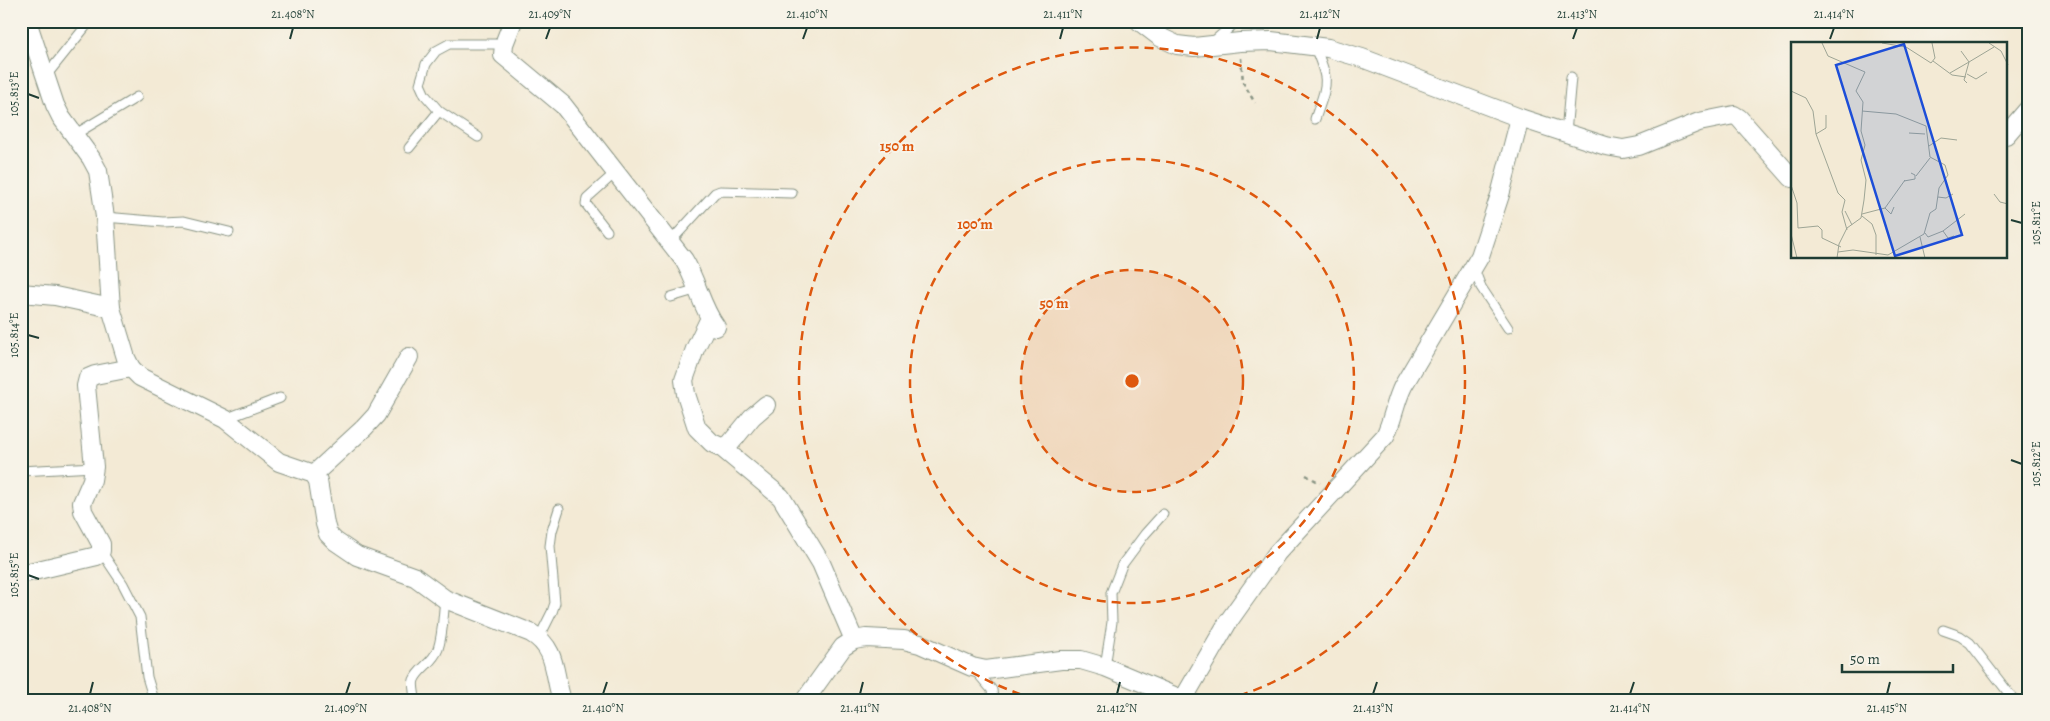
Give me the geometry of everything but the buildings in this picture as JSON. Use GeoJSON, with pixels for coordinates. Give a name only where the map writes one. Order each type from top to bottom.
{"type":"FeatureCollection","features":[{"type":"Feature","properties":{"kind":"street"},"geometry":{"type":"LineString","coordinates":[[26,21],[44,77],[60,117],[91,158],[98,171],[102,187],[105,217],[111,308],[131,368],[140,376],[225,419],[279,462],[314,474],[318,481],[328,534],[335,542],[357,556],[415,577],[445,599],[531,633],[539,638],[552,654],[562,700]]}},
{"type":"Feature","properties":{"kind":"street"},"geometry":{"type":"LineString","coordinates":[[512,21],[504,44],[503,55],[563,105],[688,266],[713,322],[695,349],[684,380],[686,394],[698,428],[712,443],[721,447],[781,497],[820,562],[854,640]]}},
{"type":"Feature","properties":{"kind":"street"},"geometry":{"type":"LineString","coordinates":[[1139,21],[1160,37],[1177,45],[1194,47],[1271,41],[1314,45],[1362,58],[1520,118],[1606,146],[1623,149],[1640,146],[1699,122],[1734,115],[1739,118],[1791,177]]}},
{"type":"Feature","properties":{"kind":"street"},"geometry":{"type":"LineString","coordinates":[[2009,132],[2029,108]]}},
{"type":"Feature","properties":{"kind":"street"},"geometry":{"type":"LineString","coordinates":[[805,700],[843,647],[854,640],[866,638],[904,640],[920,644],[972,667],[986,670],[1061,660],[1082,660],[1105,667],[1179,698],[1184,696],[1228,622],[1277,553],[1385,436],[1391,423],[1398,394],[1474,268],[1490,227],[1520,118]]}},
{"type":"Feature","properties":{"kind":"street"},"geometry":{"type":"LineString","coordinates":[[21,293],[55,296],[111,308]]}},
{"type":"Feature","properties":{"kind":"street"},"geometry":{"type":"LineString","coordinates":[[314,474],[376,415],[388,397],[409,357]]}},
{"type":"Feature","properties":{"kind":"street"},"geometry":{"type":"LineString","coordinates":[[21,574],[97,556],[101,551],[101,544],[83,512],[82,503],[92,480],[94,466],[86,386],[88,378],[95,374],[131,368]]}},
{"type":"Feature","properties":{"kind":"street"},"geometry":{"type":"LineString","coordinates":[[721,447],[728,445],[752,417],[766,405]]}},
{"type":"Feature","properties":{"kind":"lane"},"geometry":{"type":"LineString","coordinates":[[44,77],[90,21]]}},
{"type":"Feature","properties":{"kind":"lane"},"geometry":{"type":"LineString","coordinates":[[1210,45],[1237,21]]}},
{"type":"Feature","properties":{"kind":"lane"},"geometry":{"type":"LineString","coordinates":[[478,137],[439,111],[425,95],[420,84],[426,64],[436,51],[449,44],[504,44]]}},
{"type":"Feature","properties":{"kind":"lane"},"geometry":{"type":"LineString","coordinates":[[1314,45],[1326,73],[1327,85],[1315,119]]}},
{"type":"Feature","properties":{"kind":"lane"},"geometry":{"type":"LineString","coordinates":[[1566,133],[1571,78]]}},
{"type":"Feature","properties":{"kind":"lane"},"geometry":{"type":"LineString","coordinates":[[74,135],[137,97]]}},
{"type":"Feature","properties":{"kind":"lane"},"geometry":{"type":"LineString","coordinates":[[409,148],[439,111]]}},
{"type":"Feature","properties":{"kind":"lane"},"geometry":{"type":"LineString","coordinates":[[607,231],[586,204],[587,198],[615,173]]}},
{"type":"Feature","properties":{"kind":"lane"},"geometry":{"type":"LineString","coordinates":[[670,242],[715,193],[720,191],[792,193]]}},
{"type":"Feature","properties":{"kind":"lane"},"geometry":{"type":"LineString","coordinates":[[105,217],[163,222],[184,221],[229,232]]}},
{"type":"Feature","properties":{"kind":"lane"},"geometry":{"type":"LineString","coordinates":[[1474,268],[1481,287],[1508,328]]}},
{"type":"Feature","properties":{"kind":"lane"},"geometry":{"type":"LineString","coordinates":[[671,297],[698,290]]}},
{"type":"Feature","properties":{"kind":"lane"},"geometry":{"type":"LineString","coordinates":[[225,419],[280,398]]}},
{"type":"Feature","properties":{"kind":"lane"},"geometry":{"type":"LineString","coordinates":[[21,471],[94,466]]}},
{"type":"Feature","properties":{"kind":"lane"},"geometry":{"type":"LineString","coordinates":[[539,638],[552,612],[554,603],[550,546],[552,531],[559,509]]}},
{"type":"Feature","properties":{"kind":"lane"},"geometry":{"type":"LineString","coordinates":[[1105,667],[1112,622],[1110,608],[1111,593],[1122,565],[1163,514]]}},
{"type":"Feature","properties":{"kind":"lane"},"geometry":{"type":"LineString","coordinates":[[101,551],[123,584],[140,617],[147,677],[154,700]]}},
{"type":"Feature","properties":{"kind":"lane"},"geometry":{"type":"LineString","coordinates":[[415,700],[414,681],[429,664],[437,650],[442,631],[445,599]]}},
{"type":"Feature","properties":{"kind":"lane"},"geometry":{"type":"LineString","coordinates":[[1942,630],[1960,636],[1970,643],[2014,700]]}},
{"type":"Feature","properties":{"kind":"lane"},"geometry":{"type":"LineString","coordinates":[[972,667],[992,690],[994,700]]}},
{"type":"Feature","properties":{"kind":"path"},"geometry":{"type":"LineString","coordinates":[[1240,42],[1243,82],[1255,103]]}}]}
